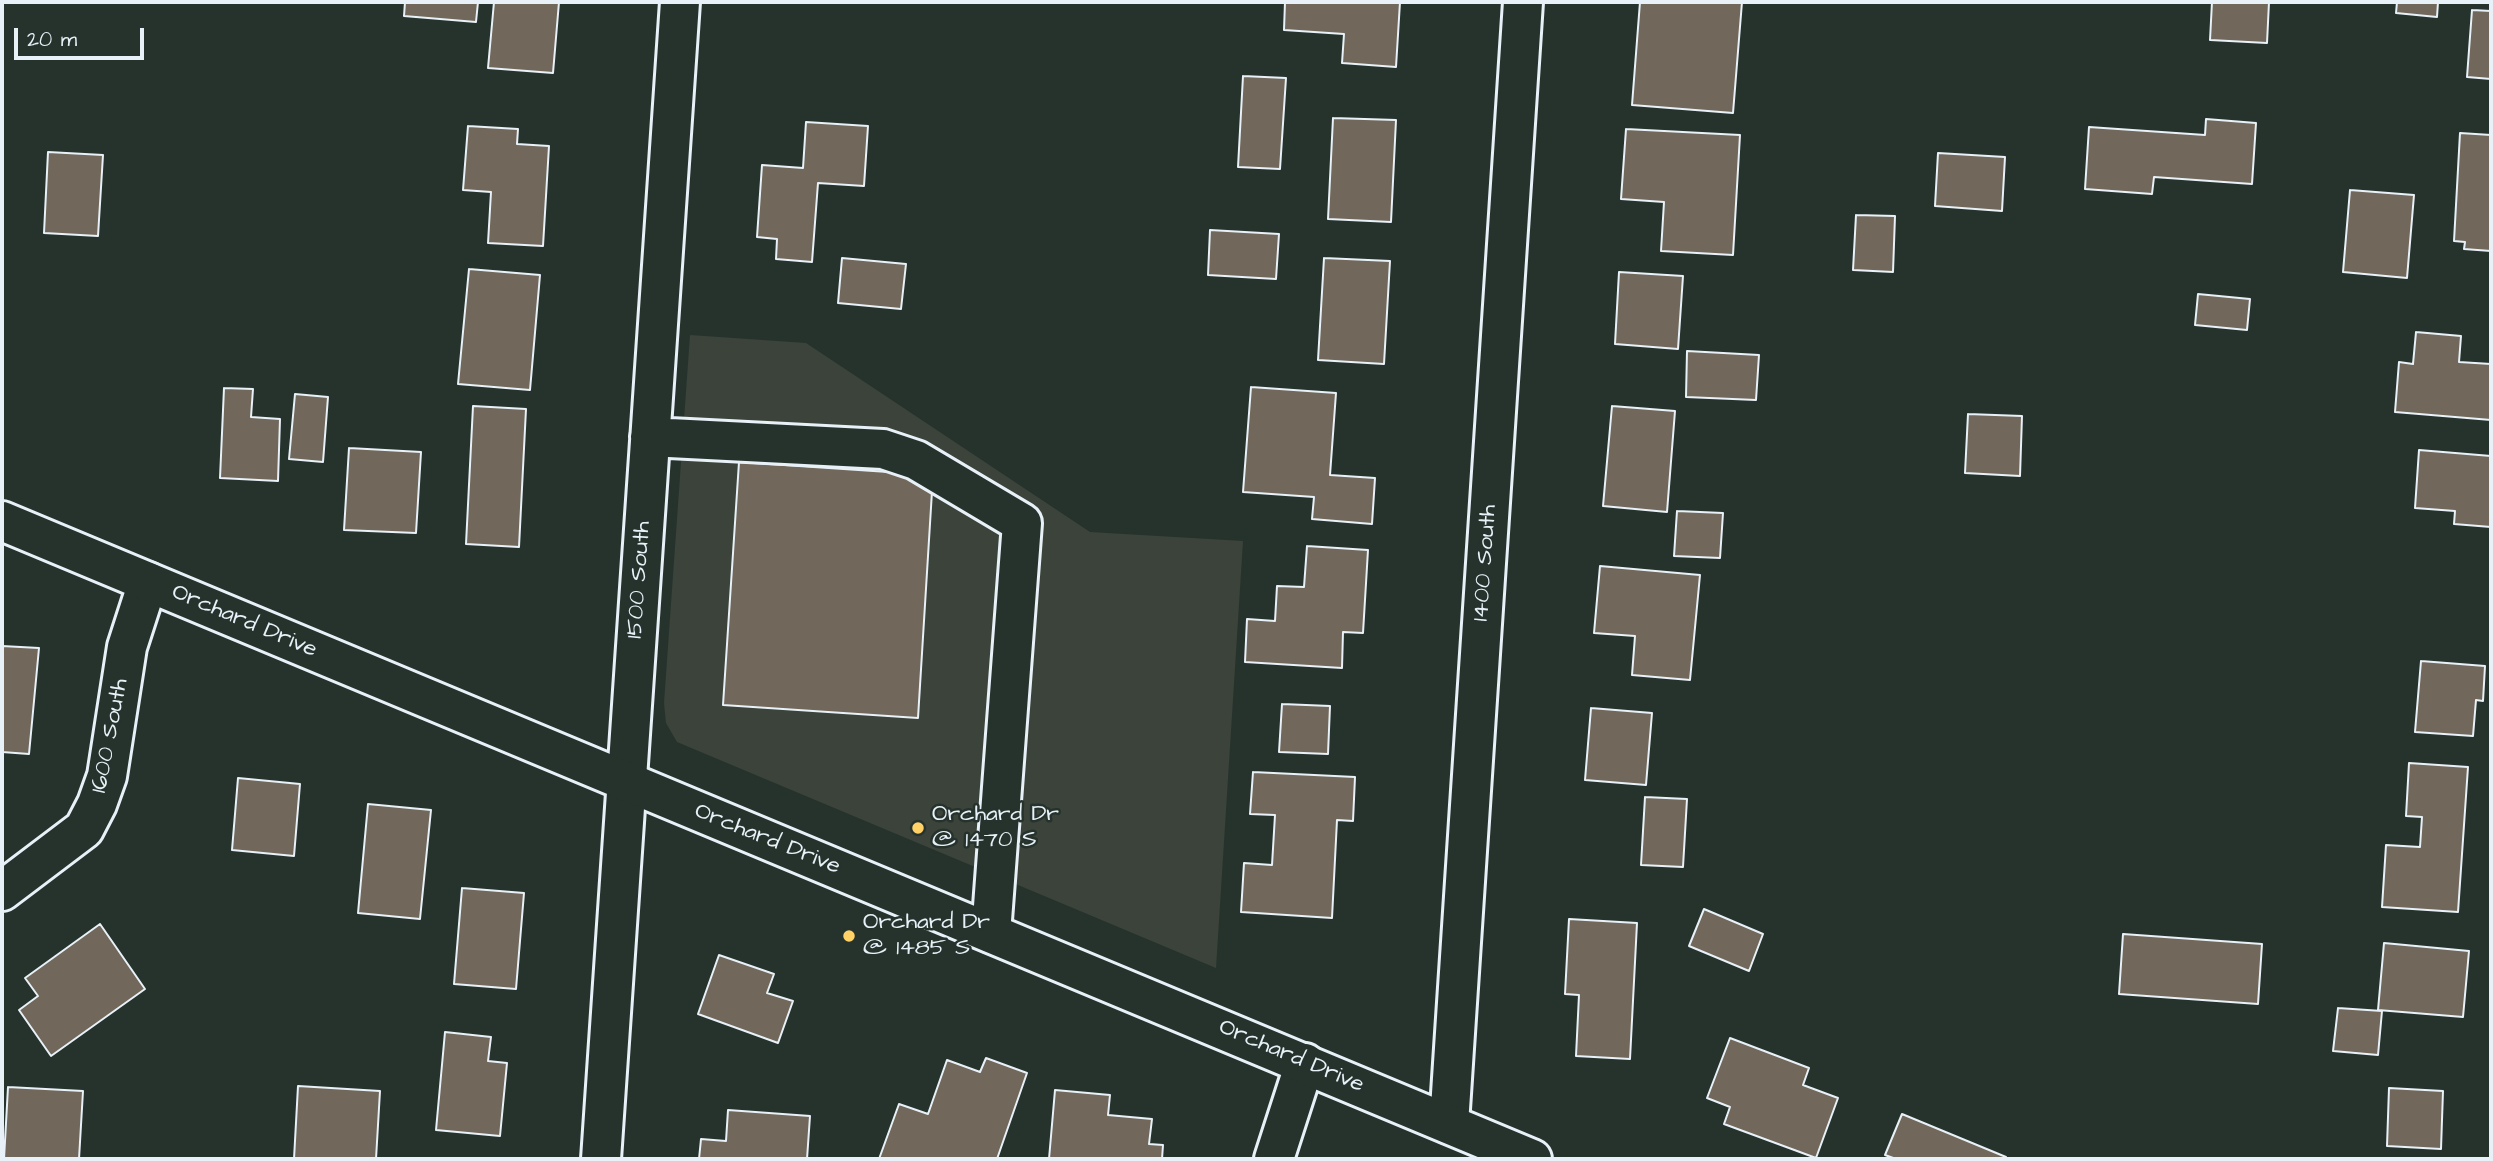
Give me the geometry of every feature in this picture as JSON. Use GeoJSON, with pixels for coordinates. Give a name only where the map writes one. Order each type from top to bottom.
{"type":"FeatureCollection","features":[{"type":"Feature","properties":{"kind":"street","name":"1500 South"},"geometry":{"type":"LineString","coordinates":[[601,1159],[680,2]]}},
{"type":"Feature","properties":{"kind":"street","name":"1400 South"},"geometry":{"type":"LineString","coordinates":[[1449,1124],[1523,2]]}},
{"type":"Feature","properties":{"kind":"street"},"geometry":{"type":"LineString","coordinates":[[650,437],[883,449],[923,464],[1022,523],[991,933]]}},
{"type":"Feature","properties":{"kind":"street","name":"Orchard Drive"},"geometry":{"type":"LineString","coordinates":[[2,521],[1532,1159]]}},
{"type":"Feature","properties":{"kind":"street","name":"1600 South"},"geometry":{"type":"LineString","coordinates":[[2,891],[83,829],[97,804],[107,776],[127,647],[148,582]]}},
{"type":"Feature","properties":{"kind":"street"},"geometry":{"type":"LineString","coordinates":[[1274,1159],[1305,1063]]}},
{"type":"Feature","properties":{"kind":"shaded area"},"geometry":{"type":"Polygon","coordinates":[[[690,335],[806,343],[1090,532],[1243,541],[1216,968],[677,742],[666,723],[664,703],[690,335]]]}},
{"type":"Feature","properties":{"kind":"building"},"geometry":{"type":"Polygon","coordinates":[[[405,2],[478,2],[476,22],[404,16],[405,2]]]}},
{"type":"Feature","properties":{"kind":"building"},"geometry":{"type":"Polygon","coordinates":[[[494,2],[559,2],[553,73],[488,68],[494,2]]]}},
{"type":"Feature","properties":{"kind":"building"},"geometry":{"type":"Polygon","coordinates":[[[1285,2],[1400,2],[1396,67],[1342,63],[1344,34],[1284,30],[1285,2]]]}},
{"type":"Feature","properties":{"kind":"building"},"geometry":{"type":"Polygon","coordinates":[[[1640,2],[1742,2],[1733,113],[1632,105],[1640,2]]]}},
{"type":"Feature","properties":{"kind":"building"},"geometry":{"type":"Polygon","coordinates":[[[2212,2],[2269,2],[2267,43],[2210,40],[2212,2]]]}},
{"type":"Feature","properties":{"kind":"building"},"geometry":{"type":"Polygon","coordinates":[[[2397,2],[2438,2],[2437,17],[2396,13],[2397,2]]]}},
{"type":"Feature","properties":{"kind":"building"},"geometry":{"type":"Polygon","coordinates":[[[2472,10],[2491,11],[2491,79],[2467,77],[2472,10]]]}},
{"type":"Feature","properties":{"kind":"building"},"geometry":{"type":"Polygon","coordinates":[[[1243,76],[1286,78],[1280,169],[1238,167],[1243,76]]]}},
{"type":"Feature","properties":{"kind":"building"},"geometry":{"type":"Polygon","coordinates":[[[1333,118],[1396,120],[1391,222],[1328,219],[1333,118]]]}},
{"type":"Feature","properties":{"kind":"building"},"geometry":{"type":"Polygon","coordinates":[[[2206,119],[2256,123],[2252,184],[2154,177],[2152,194],[2085,189],[2089,127],[2205,135],[2206,119]]]}},
{"type":"Feature","properties":{"kind":"building"},"geometry":{"type":"Polygon","coordinates":[[[806,122],[868,126],[864,186],[818,183],[812,262],[776,259],[777,239],[757,237],[762,165],[803,168],[806,122]]]}},
{"type":"Feature","properties":{"kind":"building"},"geometry":{"type":"Polygon","coordinates":[[[468,126],[518,129],[517,144],[549,146],[543,246],[488,243],[491,192],[463,190],[468,126]]]}},
{"type":"Feature","properties":{"kind":"building"},"geometry":{"type":"Polygon","coordinates":[[[1626,129],[1740,135],[1733,255],[1661,251],[1664,202],[1621,199],[1626,129]]]}},
{"type":"Feature","properties":{"kind":"building"},"geometry":{"type":"Polygon","coordinates":[[[2460,133],[2491,135],[2491,251],[2464,249],[2465,242],[2454,241],[2460,133]]]}},
{"type":"Feature","properties":{"kind":"building"},"geometry":{"type":"Polygon","coordinates":[[[48,152],[103,155],[98,236],[44,233],[48,152]]]}},
{"type":"Feature","properties":{"kind":"building"},"geometry":{"type":"Polygon","coordinates":[[[1938,153],[2005,157],[2002,211],[1935,206],[1938,153]]]}},
{"type":"Feature","properties":{"kind":"building"},"geometry":{"type":"Polygon","coordinates":[[[2350,190],[2414,195],[2407,278],[2343,272],[2350,190]]]}},
{"type":"Feature","properties":{"kind":"building"},"geometry":{"type":"Polygon","coordinates":[[[1856,215],[1895,216],[1893,272],[1853,270],[1856,215]]]}},
{"type":"Feature","properties":{"kind":"building"},"geometry":{"type":"Polygon","coordinates":[[[1210,230],[1279,234],[1276,279],[1208,275],[1210,230]]]}},
{"type":"Feature","properties":{"kind":"building"},"geometry":{"type":"Polygon","coordinates":[[[842,258],[906,264],[901,309],[838,303],[842,258]]]}},
{"type":"Feature","properties":{"kind":"building"},"geometry":{"type":"Polygon","coordinates":[[[1324,258],[1390,261],[1384,364],[1318,360],[1324,258]]]}},
{"type":"Feature","properties":{"kind":"building"},"geometry":{"type":"Polygon","coordinates":[[[469,269],[540,275],[530,390],[458,384],[469,269]]]}},
{"type":"Feature","properties":{"kind":"building"},"geometry":{"type":"Polygon","coordinates":[[[1619,272],[1683,276],[1678,349],[1615,344],[1619,272]]]}},
{"type":"Feature","properties":{"kind":"building"},"geometry":{"type":"Polygon","coordinates":[[[2198,294],[2250,299],[2247,330],[2195,325],[2198,294]]]}},
{"type":"Feature","properties":{"kind":"building"},"geometry":{"type":"Polygon","coordinates":[[[2416,332],[2461,336],[2459,362],[2491,364],[2491,420],[2395,412],[2399,362],[2413,364],[2416,332]]]}},
{"type":"Feature","properties":{"kind":"building"},"geometry":{"type":"Polygon","coordinates":[[[1687,351],[1759,355],[1756,400],[1686,397],[1687,351]]]}},
{"type":"Feature","properties":{"kind":"building"},"geometry":{"type":"Polygon","coordinates":[[[1251,387],[1336,393],[1330,475],[1375,478],[1372,524],[1312,519],[1314,497],[1243,492],[1251,387]]]}},
{"type":"Feature","properties":{"kind":"building"},"geometry":{"type":"Polygon","coordinates":[[[224,388],[253,389],[251,417],[280,419],[278,481],[220,478],[224,388]]]}},
{"type":"Feature","properties":{"kind":"building"},"geometry":{"type":"Polygon","coordinates":[[[295,394],[328,397],[323,462],[289,459],[295,394]]]}},
{"type":"Feature","properties":{"kind":"building"},"geometry":{"type":"Polygon","coordinates":[[[473,406],[526,409],[519,547],[466,544],[473,406]]]}},
{"type":"Feature","properties":{"kind":"building"},"geometry":{"type":"Polygon","coordinates":[[[1612,406],[1675,411],[1667,512],[1603,506],[1612,406]]]}},
{"type":"Feature","properties":{"kind":"building"},"geometry":{"type":"Polygon","coordinates":[[[1968,414],[2022,416],[2020,476],[1965,473],[1968,414]]]}},
{"type":"Feature","properties":{"kind":"building"},"geometry":{"type":"Polygon","coordinates":[[[349,448],[421,452],[416,533],[344,530],[349,448]]]}},
{"type":"Feature","properties":{"kind":"building"},"geometry":{"type":"Polygon","coordinates":[[[2419,450],[2491,456],[2491,527],[2454,524],[2455,511],[2415,508],[2419,450]]]}},
{"type":"Feature","properties":{"kind":"building"},"geometry":{"type":"Polygon","coordinates":[[[739,462],[933,475],[918,718],[723,705],[739,462]]]}},
{"type":"Feature","properties":{"kind":"building"},"geometry":{"type":"Polygon","coordinates":[[[1677,511],[1723,513],[1720,558],[1674,556],[1677,511]]]}},
{"type":"Feature","properties":{"kind":"building"},"geometry":{"type":"Polygon","coordinates":[[[1307,546],[1368,550],[1363,633],[1343,632],[1342,668],[1245,662],[1247,619],[1275,621],[1277,586],[1304,587],[1307,546]]]}},
{"type":"Feature","properties":{"kind":"building"},"geometry":{"type":"Polygon","coordinates":[[[1600,566],[1700,575],[1690,680],[1632,675],[1635,636],[1594,633],[1600,566]]]}},
{"type":"Feature","properties":{"kind":"building"},"geometry":{"type":"Polygon","coordinates":[[[2,646],[39,648],[29,754],[2,752],[2,646]]]}},
{"type":"Feature","properties":{"kind":"building"},"geometry":{"type":"Polygon","coordinates":[[[2421,661],[2485,666],[2483,701],[2476,700],[2473,736],[2415,732],[2421,661]]]}},
{"type":"Feature","properties":{"kind":"building"},"geometry":{"type":"Polygon","coordinates":[[[1282,704],[1330,706],[1328,754],[1279,752],[1282,704]]]}},
{"type":"Feature","properties":{"kind":"building"},"geometry":{"type":"Polygon","coordinates":[[[1591,708],[1652,713],[1646,785],[1585,780],[1591,708]]]}},
{"type":"Feature","properties":{"kind":"building"},"geometry":{"type":"Polygon","coordinates":[[[2409,763],[2468,767],[2458,912],[2382,907],[2386,845],[2420,847],[2422,817],[2406,816],[2409,763]]]}},
{"type":"Feature","properties":{"kind":"building"},"geometry":{"type":"Polygon","coordinates":[[[1253,772],[1355,777],[1353,821],[1337,820],[1332,918],[1241,912],[1244,863],[1272,865],[1275,815],[1250,814],[1253,772]]]}},
{"type":"Feature","properties":{"kind":"building"},"geometry":{"type":"Polygon","coordinates":[[[238,778],[300,784],[294,856],[232,850],[238,778]]]}},
{"type":"Feature","properties":{"kind":"building"},"geometry":{"type":"Polygon","coordinates":[[[1645,797],[1687,799],[1683,867],[1641,865],[1645,797]]]}},
{"type":"Feature","properties":{"kind":"building"},"geometry":{"type":"Polygon","coordinates":[[[368,804],[431,810],[420,919],[358,913],[368,804]]]}},
{"type":"Feature","properties":{"kind":"building"},"geometry":{"type":"Polygon","coordinates":[[[462,888],[524,893],[516,989],[454,984],[462,888]]]}},
{"type":"Feature","properties":{"kind":"building"},"geometry":{"type":"Polygon","coordinates":[[[1704,909],[1763,934],[1749,971],[1689,946],[1704,909]]]}},
{"type":"Feature","properties":{"kind":"building"},"geometry":{"type":"Polygon","coordinates":[[[1569,919],[1637,923],[1630,1059],[1576,1056],[1579,995],[1565,994],[1569,919]]]}},
{"type":"Feature","properties":{"kind":"building"},"geometry":{"type":"Polygon","coordinates":[[[100,924],[145,989],[51,1056],[19,1010],[38,996],[25,978],[100,924]]]}},
{"type":"Feature","properties":{"kind":"building"},"geometry":{"type":"Polygon","coordinates":[[[2123,934],[2262,944],[2258,1004],[2119,994],[2123,934]]]}},
{"type":"Feature","properties":{"kind":"building"},"geometry":{"type":"Polygon","coordinates":[[[2384,943],[2469,951],[2463,1017],[2378,1010],[2384,943]]]}},
{"type":"Feature","properties":{"kind":"building"},"geometry":{"type":"Polygon","coordinates":[[[719,955],[774,974],[767,993],[793,1001],[778,1043],[698,1014],[719,955]]]}},
{"type":"Feature","properties":{"kind":"building"},"geometry":{"type":"Polygon","coordinates":[[[2338,1008],[2382,1011],[2378,1055],[2333,1051],[2338,1008]]]}},
{"type":"Feature","properties":{"kind":"building"},"geometry":{"type":"Polygon","coordinates":[[[445,1032],[491,1037],[488,1061],[507,1063],[500,1136],[436,1130],[445,1032]]]}},
{"type":"Feature","properties":{"kind":"building"},"geometry":{"type":"Polygon","coordinates":[[[1730,1038],[1809,1068],[1803,1085],[1838,1098],[1816,1158],[1724,1124],[1730,1107],[1707,1098],[1730,1038]]]}},
{"type":"Feature","properties":{"kind":"building"},"geometry":{"type":"Polygon","coordinates":[[[986,1058],[1027,1073],[997,1159],[879,1159],[899,1104],[928,1114],[947,1060],[980,1072],[986,1058]]]}},
{"type":"Feature","properties":{"kind":"building"},"geometry":{"type":"Polygon","coordinates":[[[298,1086],[380,1091],[376,1159],[294,1159],[298,1086]]]}},
{"type":"Feature","properties":{"kind":"building"},"geometry":{"type":"Polygon","coordinates":[[[8,1087],[83,1091],[79,1159],[4,1159],[8,1087]]]}},
{"type":"Feature","properties":{"kind":"building"},"geometry":{"type":"Polygon","coordinates":[[[2389,1088],[2443,1091],[2441,1149],[2387,1146],[2389,1088]]]}},
{"type":"Feature","properties":{"kind":"building"},"geometry":{"type":"Polygon","coordinates":[[[1055,1090],[1110,1095],[1108,1115],[1152,1119],[1149,1144],[1163,1145],[1162,1159],[1049,1159],[1055,1090]]]}},
{"type":"Feature","properties":{"kind":"building"},"geometry":{"type":"Polygon","coordinates":[[[728,1110],[810,1116],[807,1159],[699,1159],[701,1139],[726,1141],[728,1110]]]}},
{"type":"Feature","properties":{"kind":"building"},"geometry":{"type":"Polygon","coordinates":[[[1902,1114],[2006,1157],[1896,1159],[1885,1155],[1902,1114]]]}},
{"type":"Feature","properties":{"kind":"place","name":"Orchard Dr @ 1470 S"},"geometry":{"type":"Point","coordinates":[918,828]}},
{"type":"Feature","properties":{"kind":"place","name":"Orchard Dr @ 1485 S"},"geometry":{"type":"Point","coordinates":[849,936]}}]}
